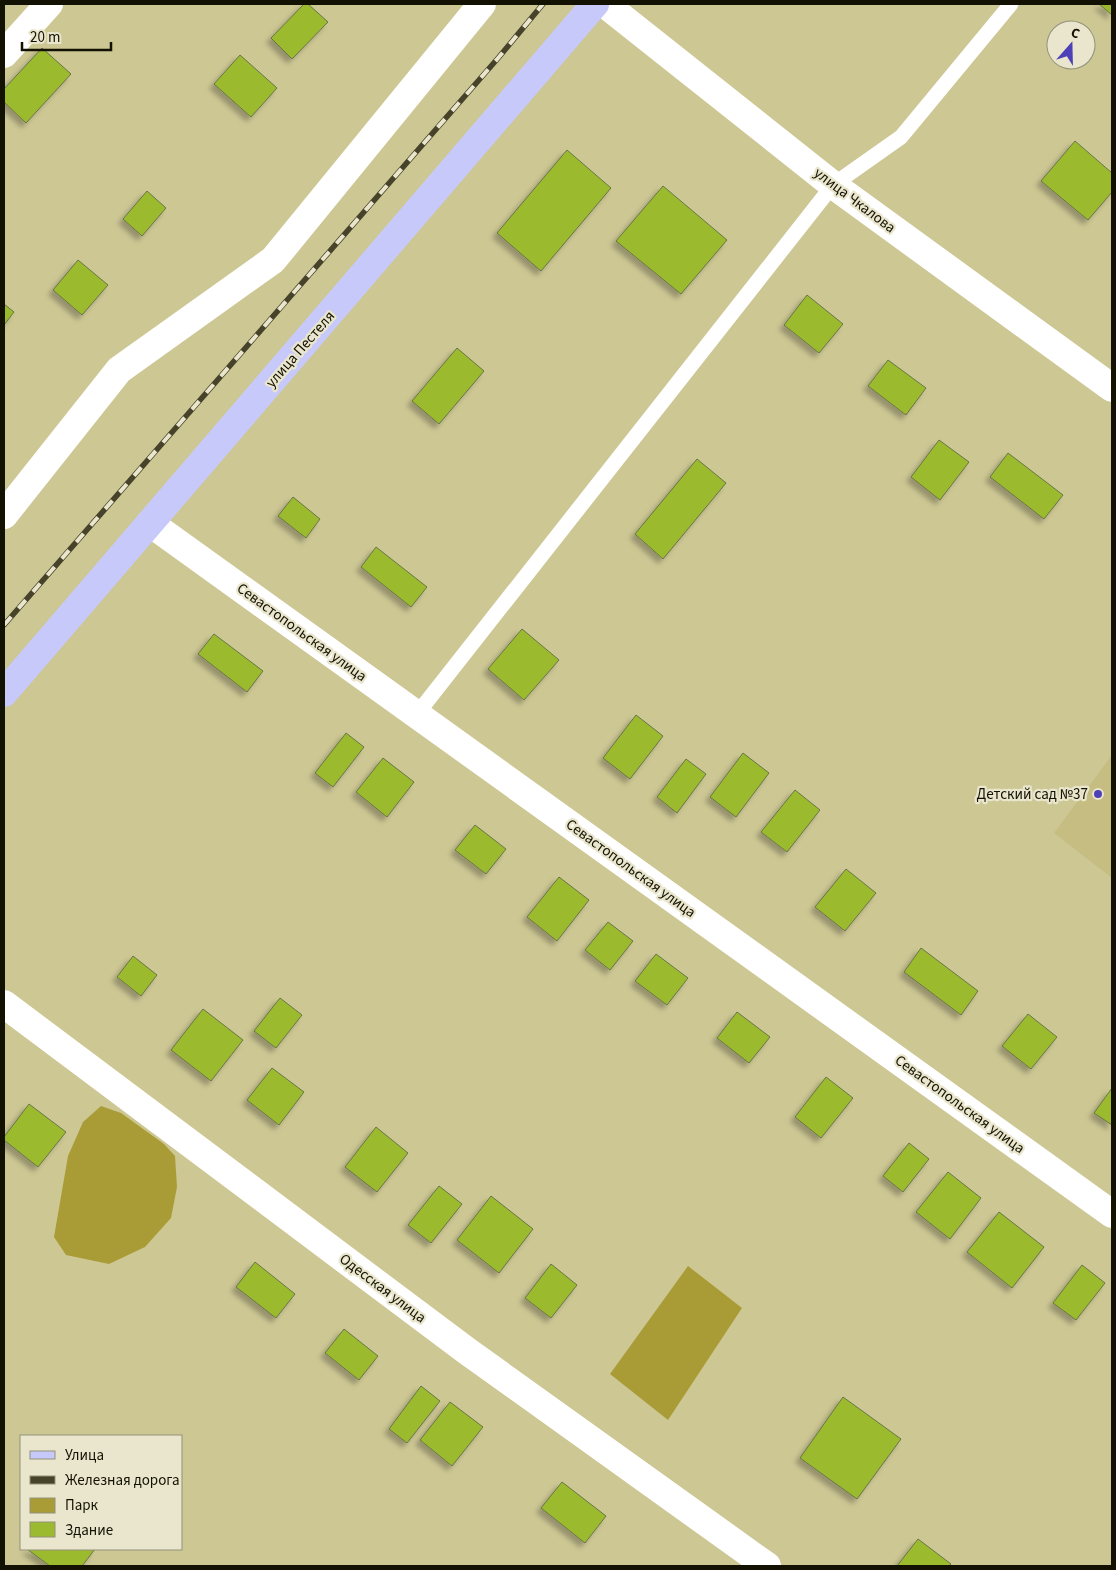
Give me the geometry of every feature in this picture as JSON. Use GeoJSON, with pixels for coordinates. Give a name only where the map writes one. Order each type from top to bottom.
{"type":"FeatureCollection","features":[{"type":"Feature","properties":{"kind":"main road","name":"улица Пестеля"},"geometry":{"type":"LineString","coordinates":[[4,693],[595,4]]}},
{"type":"Feature","properties":{"kind":"street"},"geometry":{"type":"LineString","coordinates":[[4,54],[49,4]]}},
{"type":"Feature","properties":{"kind":"street"},"geometry":{"type":"LineString","coordinates":[[4,515],[119,370],[273,260],[482,4]]}},
{"type":"Feature","properties":{"kind":"street","name":"улица Чкалова"},"geometry":{"type":"LineString","coordinates":[[605,4],[834,185],[1112,388]]}},
{"type":"Feature","properties":{"kind":"street","name":"Севастопольская улица"},"geometry":{"type":"LineString","coordinates":[[150,523],[1112,1214]]}},
{"type":"Feature","properties":{"kind":"street","name":"Одесская улица"},"geometry":{"type":"LineString","coordinates":[[4,1004],[467,1351],[767,1566]]}},
{"type":"Feature","properties":{"kind":"lane"},"geometry":{"type":"LineString","coordinates":[[417,714],[834,185],[901,137],[1011,4]]}},
{"type":"Feature","properties":{"kind":"shaded area","name":"Детский сад №37"},"geometry":{"type":"Polygon","coordinates":[[[1112,755],[1112,878],[1054,833],[1112,755]]]}},
{"type":"Feature","properties":{"kind":"green space"},"geometry":{"type":"Polygon","coordinates":[[[101,1106],[121,1113],[164,1144],[175,1156],[177,1187],[171,1218],[145,1247],[109,1264],[66,1255],[54,1237],[68,1156],[83,1122],[101,1106]]]}},
{"type":"Feature","properties":{"kind":"green space"},"geometry":{"type":"Polygon","coordinates":[[[688,1266],[742,1308],[668,1420],[610,1374],[688,1266]]]}},
{"type":"Feature","properties":{"kind":"building"},"geometry":{"type":"Polygon","coordinates":[[[304,4],[308,4],[328,22],[292,59],[271,38],[304,4]]]}},
{"type":"Feature","properties":{"kind":"building"},"geometry":{"type":"Polygon","coordinates":[[[1099,4],[1112,4],[1112,15],[1099,4]]]}},
{"type":"Feature","properties":{"kind":"building"},"geometry":{"type":"Polygon","coordinates":[[[42,48],[71,74],[26,123],[4,102],[4,89],[42,48]]]}},
{"type":"Feature","properties":{"kind":"building"},"geometry":{"type":"Polygon","coordinates":[[[240,55],[277,88],[251,117],[214,84],[240,55]]]}},
{"type":"Feature","properties":{"kind":"building"},"geometry":{"type":"Polygon","coordinates":[[[1075,141],[1112,173],[1112,192],[1088,220],[1041,181],[1075,141]]]}},
{"type":"Feature","properties":{"kind":"building"},"geometry":{"type":"Polygon","coordinates":[[[567,150],[611,188],[541,271],[497,233],[567,150]]]}},
{"type":"Feature","properties":{"kind":"building"},"geometry":{"type":"Polygon","coordinates":[[[663,186],[727,240],[681,294],[616,241],[663,186]]]}},
{"type":"Feature","properties":{"kind":"building"},"geometry":{"type":"Polygon","coordinates":[[[147,191],[166,208],[142,236],[123,219],[147,191]]]}},
{"type":"Feature","properties":{"kind":"building"},"geometry":{"type":"Polygon","coordinates":[[[78,260],[108,285],[82,315],[53,290],[78,260]]]}},
{"type":"Feature","properties":{"kind":"building"},"geometry":{"type":"Polygon","coordinates":[[[807,295],[843,324],[819,353],[784,325],[807,295]]]}},
{"type":"Feature","properties":{"kind":"building"},"geometry":{"type":"Polygon","coordinates":[[[4,304],[14,312],[4,325],[4,304]]]}},
{"type":"Feature","properties":{"kind":"building"},"geometry":{"type":"Polygon","coordinates":[[[457,348],[484,371],[439,424],[412,401],[457,348]]]}},
{"type":"Feature","properties":{"kind":"building"},"geometry":{"type":"Polygon","coordinates":[[[888,360],[926,388],[906,415],[868,386],[888,360]]]}},
{"type":"Feature","properties":{"kind":"building"},"geometry":{"type":"Polygon","coordinates":[[[939,440],[969,462],[940,500],[911,477],[939,440]]]}},
{"type":"Feature","properties":{"kind":"building"},"geometry":{"type":"Polygon","coordinates":[[[1008,453],[1063,495],[1044,519],[990,477],[1008,453]]]}},
{"type":"Feature","properties":{"kind":"building"},"geometry":{"type":"Polygon","coordinates":[[[697,459],[726,483],[663,559],[635,534],[697,459]]]}},
{"type":"Feature","properties":{"kind":"building"},"geometry":{"type":"Polygon","coordinates":[[[293,497],[320,519],[306,538],[278,516],[293,497]]]}},
{"type":"Feature","properties":{"kind":"building"},"geometry":{"type":"Polygon","coordinates":[[[376,547],[427,587],[411,607],[361,567],[376,547]]]}},
{"type":"Feature","properties":{"kind":"building"},"geometry":{"type":"Polygon","coordinates":[[[522,629],[559,660],[524,700],[488,669],[522,629]]]}},
{"type":"Feature","properties":{"kind":"building"},"geometry":{"type":"Polygon","coordinates":[[[214,634],[263,671],[247,692],[198,654],[214,634]]]}},
{"type":"Feature","properties":{"kind":"building"},"geometry":{"type":"Polygon","coordinates":[[[636,715],[663,736],[630,779],[603,758],[636,715]]]}},
{"type":"Feature","properties":{"kind":"building"},"geometry":{"type":"Polygon","coordinates":[[[346,733],[364,747],[333,787],[315,773],[346,733]]]}},
{"type":"Feature","properties":{"kind":"building"},"geometry":{"type":"Polygon","coordinates":[[[743,753],[769,773],[736,817],[710,797],[743,753]]]}},
{"type":"Feature","properties":{"kind":"building"},"geometry":{"type":"Polygon","coordinates":[[[383,758],[414,782],[387,817],[356,792],[383,758]]]}},
{"type":"Feature","properties":{"kind":"building"},"geometry":{"type":"Polygon","coordinates":[[[686,759],[706,774],[677,813],[657,797],[686,759]]]}},
{"type":"Feature","properties":{"kind":"building"},"geometry":{"type":"Polygon","coordinates":[[[795,790],[820,810],[787,852],[761,832],[795,790]]]}},
{"type":"Feature","properties":{"kind":"building"},"geometry":{"type":"Polygon","coordinates":[[[475,825],[506,849],[486,874],[455,850],[475,825]]]}},
{"type":"Feature","properties":{"kind":"building"},"geometry":{"type":"Polygon","coordinates":[[[846,869],[876,893],[845,931],[815,907],[846,869]]]}},
{"type":"Feature","properties":{"kind":"building"},"geometry":{"type":"Polygon","coordinates":[[[559,877],[589,900],[557,941],[527,917],[559,877]]]}},
{"type":"Feature","properties":{"kind":"building"},"geometry":{"type":"Polygon","coordinates":[[[608,922],[633,941],[610,970],[585,950],[608,922]]]}},
{"type":"Feature","properties":{"kind":"building"},"geometry":{"type":"Polygon","coordinates":[[[921,948],[978,991],[961,1015],[904,972],[921,948]]]}},
{"type":"Feature","properties":{"kind":"building"},"geometry":{"type":"Polygon","coordinates":[[[656,954],[688,978],[667,1005],[635,981],[656,954]]]}},
{"type":"Feature","properties":{"kind":"building"},"geometry":{"type":"Polygon","coordinates":[[[133,956],[157,975],[141,996],[117,977],[133,956]]]}},
{"type":"Feature","properties":{"kind":"building"},"geometry":{"type":"Polygon","coordinates":[[[280,998],[302,1015],[276,1048],[254,1031],[280,998]]]}},
{"type":"Feature","properties":{"kind":"building"},"geometry":{"type":"Polygon","coordinates":[[[203,1009],[243,1040],[211,1081],[171,1050],[203,1009]]]}},
{"type":"Feature","properties":{"kind":"building"},"geometry":{"type":"Polygon","coordinates":[[[737,1012],[770,1037],[749,1063],[717,1038],[737,1012]]]}},
{"type":"Feature","properties":{"kind":"building"},"geometry":{"type":"Polygon","coordinates":[[[1028,1014],[1057,1037],[1031,1069],[1002,1046],[1028,1014]]]}},
{"type":"Feature","properties":{"kind":"building"},"geometry":{"type":"Polygon","coordinates":[[[272,1068],[304,1092],[279,1125],[247,1100],[272,1068]]]}},
{"type":"Feature","properties":{"kind":"building"},"geometry":{"type":"Polygon","coordinates":[[[826,1077],[853,1098],[821,1138],[795,1117],[826,1077]]]}},
{"type":"Feature","properties":{"kind":"building"},"geometry":{"type":"Polygon","coordinates":[[[1112,1088],[1112,1125],[1094,1113],[1112,1088]]]}},
{"type":"Feature","properties":{"kind":"building"},"geometry":{"type":"Polygon","coordinates":[[[29,1104],[66,1132],[38,1167],[4,1140],[4,1137],[29,1104]]]}},
{"type":"Feature","properties":{"kind":"building"},"geometry":{"type":"Polygon","coordinates":[[[376,1127],[408,1153],[377,1192],[345,1167],[376,1127]]]}},
{"type":"Feature","properties":{"kind":"building"},"geometry":{"type":"Polygon","coordinates":[[[909,1143],[929,1159],[903,1192],[883,1176],[909,1143]]]}},
{"type":"Feature","properties":{"kind":"building"},"geometry":{"type":"Polygon","coordinates":[[[948,1172],[981,1198],[950,1239],[916,1212],[948,1172]]]}},
{"type":"Feature","properties":{"kind":"building"},"geometry":{"type":"Polygon","coordinates":[[[439,1186],[462,1204],[431,1243],[408,1225],[439,1186]]]}},
{"type":"Feature","properties":{"kind":"building"},"geometry":{"type":"Polygon","coordinates":[[[491,1196],[533,1229],[499,1273],[457,1240],[491,1196]]]}},
{"type":"Feature","properties":{"kind":"building"},"geometry":{"type":"Polygon","coordinates":[[[999,1212],[1044,1247],[1012,1288],[967,1252],[999,1212]]]}},
{"type":"Feature","properties":{"kind":"building"},"geometry":{"type":"Polygon","coordinates":[[[255,1262],[295,1294],[276,1318],[236,1287],[255,1262]]]}},
{"type":"Feature","properties":{"kind":"building"},"geometry":{"type":"Polygon","coordinates":[[[551,1264],[577,1285],[551,1318],[525,1298],[551,1264]]]}},
{"type":"Feature","properties":{"kind":"building"},"geometry":{"type":"Polygon","coordinates":[[[1082,1265],[1105,1283],[1076,1320],[1053,1303],[1082,1265]]]}},
{"type":"Feature","properties":{"kind":"building"},"geometry":{"type":"Polygon","coordinates":[[[344,1329],[378,1356],[359,1380],[325,1353],[344,1329]]]}},
{"type":"Feature","properties":{"kind":"building"},"geometry":{"type":"Polygon","coordinates":[[[421,1386],[440,1401],[407,1443],[389,1429],[421,1386]]]}},
{"type":"Feature","properties":{"kind":"building"},"geometry":{"type":"Polygon","coordinates":[[[843,1397],[901,1439],[857,1499],[800,1458],[843,1397]]]}},
{"type":"Feature","properties":{"kind":"building"},"geometry":{"type":"Polygon","coordinates":[[[450,1402],[483,1427],[452,1466],[420,1440],[450,1402]]]}},
{"type":"Feature","properties":{"kind":"building"},"geometry":{"type":"Polygon","coordinates":[[[562,1482],[606,1516],[585,1543],[541,1508],[562,1482]]]}},
{"type":"Feature","properties":{"kind":"building"},"geometry":{"type":"Polygon","coordinates":[[[918,1539],[951,1564],[949,1566],[897,1566],[918,1539]]]}},
{"type":"Feature","properties":{"kind":"building"},"geometry":{"type":"Polygon","coordinates":[[[28,1550],[94,1550],[82,1566],[50,1566],[28,1550]]]}},
{"type":"Feature","properties":{"kind":"railway"},"geometry":{"type":"LineString","coordinates":[[4,625],[499,57],[543,4]]}},
{"type":"Feature","properties":{"kind":"place","name":"Детский сад №37"},"geometry":{"type":"Point","coordinates":[1098,794]}}]}
